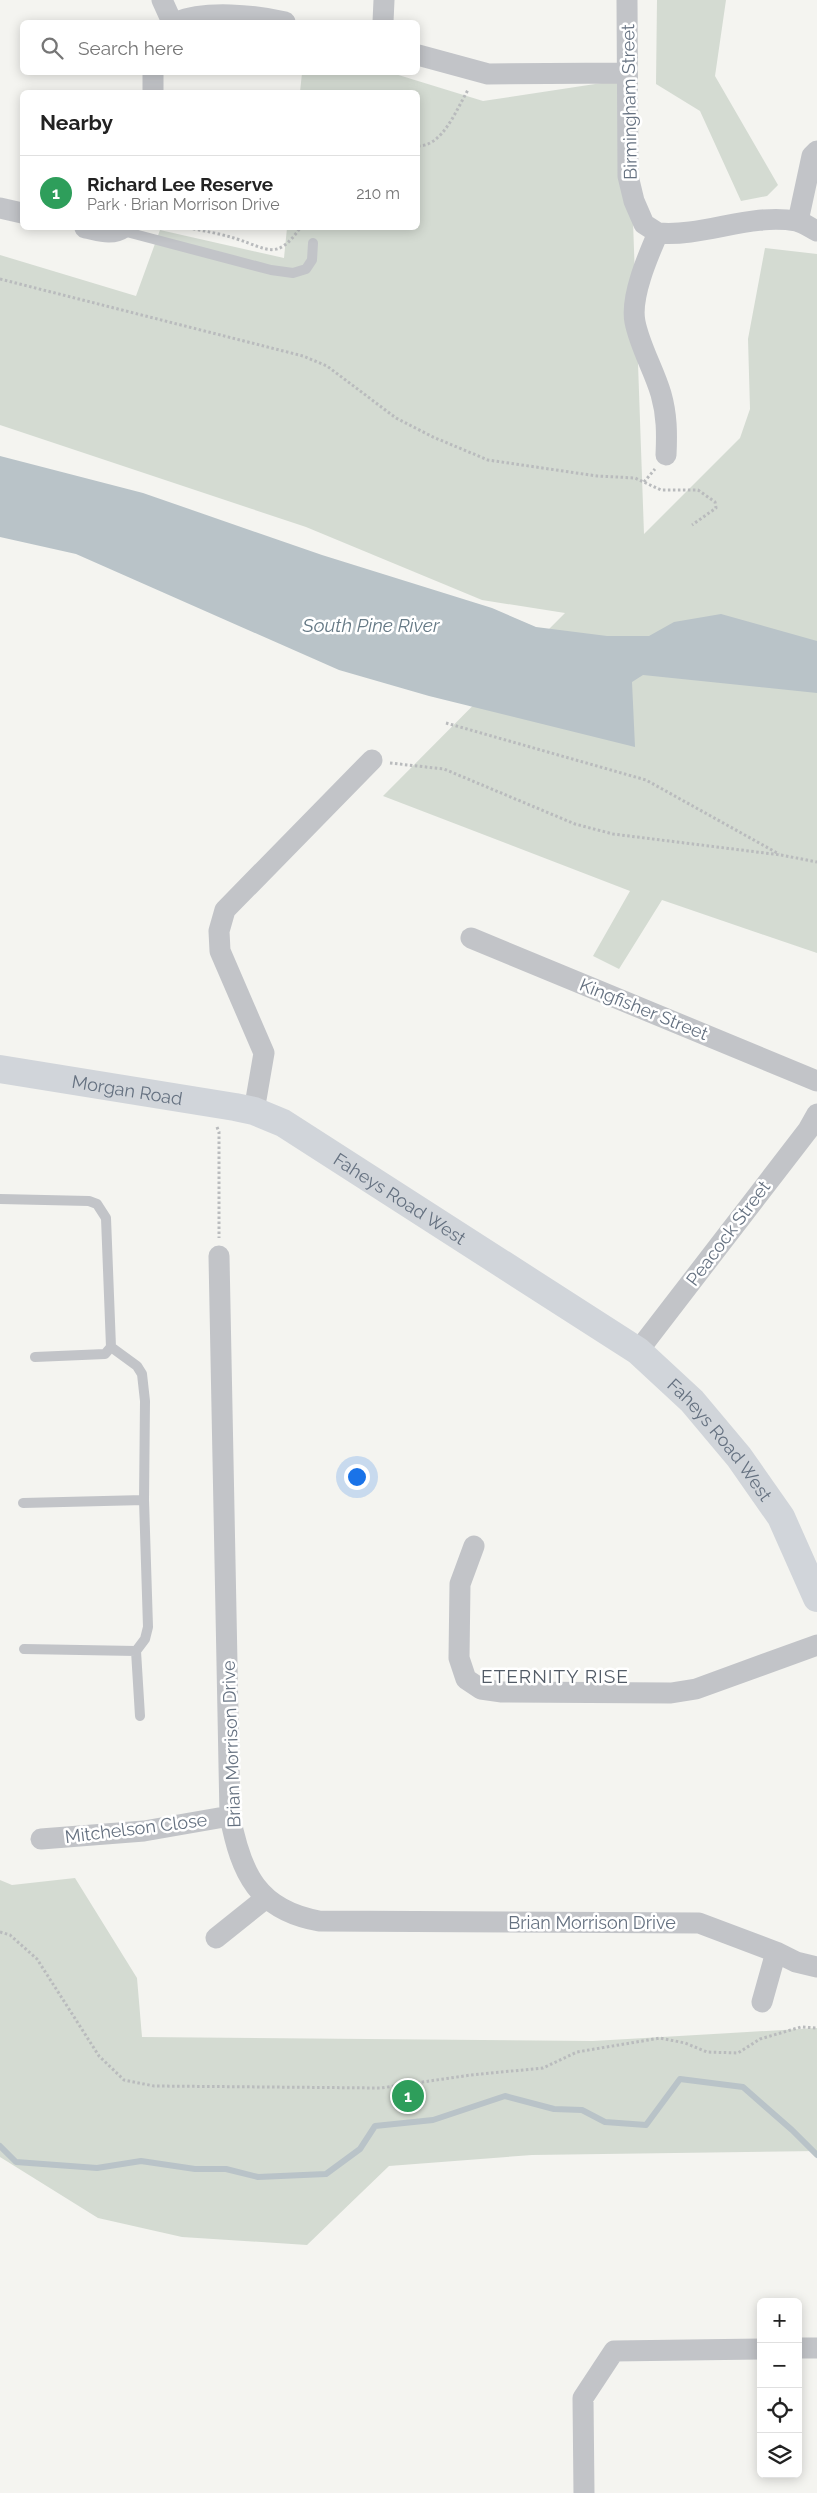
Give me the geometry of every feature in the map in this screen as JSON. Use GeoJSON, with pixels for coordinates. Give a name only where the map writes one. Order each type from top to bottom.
{"type":"FeatureCollection","features":[{"type":"Feature","properties":{"kind":"street"},"geometry":{"type":"LineString","coordinates":[[162,0],[171,20]]}},
{"type":"Feature","properties":{"kind":"street"},"geometry":{"type":"LineString","coordinates":[[383,20],[384,0]]}},
{"type":"Feature","properties":{"kind":"street","name":"Birmingham Street"},"geometry":{"type":"LineString","coordinates":[[627,0],[628,176],[634,201],[644,224],[658,233]]}},
{"type":"Feature","properties":{"kind":"street"},"geometry":{"type":"LineString","coordinates":[[182,20],[190,17],[260,16],[277,20]]}},
{"type":"Feature","properties":{"kind":"street"},"geometry":{"type":"LineString","coordinates":[[420,56],[488,74],[627,72]]}},
{"type":"Feature","properties":{"kind":"street"},"geometry":{"type":"LineString","coordinates":[[153,75],[153,90]]}},
{"type":"Feature","properties":{"kind":"street"},"geometry":{"type":"LineString","coordinates":[[798,221],[812,156],[817,151]]}},
{"type":"Feature","properties":{"kind":"street"},"geometry":{"type":"LineString","coordinates":[[0,208],[20,213]]}},
{"type":"Feature","properties":{"kind":"street"},"geometry":{"type":"LineString","coordinates":[[666,455],[667,425],[661,394],[634,320],[636,298],[648,256],[658,233],[679,235],[770,220],[798,221],[817,231]]}},
{"type":"Feature","properties":{"kind":"street"},"geometry":{"type":"LineString","coordinates":[[95,230],[105,232],[116,230]]}},
{"type":"Feature","properties":{"kind":"street"},"geometry":{"type":"LineString","coordinates":[[254,1111],[264,1053],[220,950],[219,931],[225,910],[372,760]]}},
{"type":"Feature","properties":{"kind":"street","name":"Kingfisher Street"},"geometry":{"type":"LineString","coordinates":[[471,938],[817,1081]]}},
{"type":"Feature","properties":{"kind":"street","name":"Morgan Road"},"geometry":{"type":"LineString","coordinates":[[0,1068],[254,1111]]}},
{"type":"Feature","properties":{"kind":"street","name":"Faheys Road West"},"geometry":{"type":"LineString","coordinates":[[254,1111],[283,1123],[638,1351],[692,1401],[740,1456],[781,1517],[817,1598]]}},
{"type":"Feature","properties":{"kind":"street","name":"Peacock Street"},"geometry":{"type":"LineString","coordinates":[[638,1351],[808,1130],[817,1114]]}},
{"type":"Feature","properties":{"kind":"street","name":"Brian Morrison Drive"},"geometry":{"type":"LineString","coordinates":[[219,1256],[230,1816],[242,1862],[252,1882],[266,1898],[280,1909],[298,1917],[319,1921],[699,1923],[776,1952],[796,1962],[817,1967]]}},
{"type":"Feature","properties":{"kind":"street"},"geometry":{"type":"LineString","coordinates":[[474,1546],[460,1584],[459,1658],[466,1679],[481,1689],[502,1692],[671,1693],[696,1689],[817,1645]]}},
{"type":"Feature","properties":{"kind":"street","name":"Mitchelson Close"},"geometry":{"type":"LineString","coordinates":[[41,1839],[144,1831],[230,1816]]}},
{"type":"Feature","properties":{"kind":"street"},"geometry":{"type":"LineString","coordinates":[[216,1938],[266,1898]]}},
{"type":"Feature","properties":{"kind":"street"},"geometry":{"type":"LineString","coordinates":[[762,2002],[776,1952]]}},
{"type":"Feature","properties":{"kind":"street"},"geometry":{"type":"LineString","coordinates":[[802,2348],[817,2348]]}},
{"type":"Feature","properties":{"kind":"street"},"geometry":{"type":"LineString","coordinates":[[584,2493],[583,2398],[614,2351],[757,2349]]}},
{"type":"Feature","properties":{"kind":"lane"},"geometry":{"type":"LineString","coordinates":[[125,230],[287,273],[306,270],[312,260],[313,243]]}},
{"type":"Feature","properties":{"kind":"lane"},"geometry":{"type":"LineString","coordinates":[[0,1199],[89,1201],[97,1204],[104,1211],[106,1218],[111,1347],[105,1354],[35,1357]]}},
{"type":"Feature","properties":{"kind":"lane"},"geometry":{"type":"LineString","coordinates":[[111,1347],[137,1366],[142,1374],[145,1400],[144,1500],[148,1627],[145,1639],[136,1651],[140,1716]]}},
{"type":"Feature","properties":{"kind":"lane"},"geometry":{"type":"LineString","coordinates":[[23,1503],[144,1500]]}},
{"type":"Feature","properties":{"kind":"lane"},"geometry":{"type":"LineString","coordinates":[[24,1649],[136,1651]]}},
{"type":"Feature","properties":{"kind":"path"},"geometry":{"type":"LineString","coordinates":[[420,146],[432,144],[440,135],[468,90]]}},
{"type":"Feature","properties":{"kind":"path"},"geometry":{"type":"LineString","coordinates":[[197,230],[238,239],[259,249],[271,250],[284,245],[298,230]]}},
{"type":"Feature","properties":{"kind":"path"},"geometry":{"type":"LineString","coordinates":[[0,279],[303,356],[327,366],[396,418],[433,437],[488,460],[597,476],[635,478],[661,490],[698,490],[715,502],[716,508],[692,525]]}},
{"type":"Feature","properties":{"kind":"path"},"geometry":{"type":"LineString","coordinates":[[446,723],[646,780],[781,855]]}},
{"type":"Feature","properties":{"kind":"path"},"geometry":{"type":"LineString","coordinates":[[372,760],[444,770],[575,824],[613,834],[781,855],[817,862]]}},
{"type":"Feature","properties":{"kind":"path"},"geometry":{"type":"LineString","coordinates":[[214,1119],[219,1132],[219,1256]]}},
{"type":"Feature","properties":{"kind":"path"},"geometry":{"type":"LineString","coordinates":[[0,1932],[10,1936],[37,1959],[99,2056],[124,2080],[154,2086],[382,2088],[471,2075],[543,2068],[577,2052],[660,2038],[685,2043],[707,2052],[738,2053],[760,2039],[801,2028],[817,2028]]}},
{"type":"Feature","properties":{"kind":"shaded area"},"geometry":{"type":"Polygon","coordinates":[[[657,0],[726,0],[715,76],[778,185],[767,196],[741,201],[700,111],[656,84],[657,0]]]}},
{"type":"Feature","properties":{"kind":"shaded area"},"geometry":{"type":"Polygon","coordinates":[[[302,75],[398,75],[483,101],[628,79],[644,534],[740,438],[750,409],[748,339],[765,248],[817,254],[817,953],[662,900],[619,969],[593,956],[630,891],[383,796],[565,613],[482,600],[306,527],[0,425],[0,255],[136,296],[160,230],[284,258],[287,230],[420,230],[420,90],[300,90],[302,75]]]}},
{"type":"Feature","properties":{"kind":"shaded area"},"geometry":{"type":"Polygon","coordinates":[[[75,1878],[137,1978],[142,2037],[593,2041],[817,2028],[817,2151],[532,2155],[389,2166],[307,2245],[182,2237],[98,2218],[0,2157],[0,1880],[12,1885],[75,1878]]]}},
{"type":"Feature","properties":{"kind":"water","name":"South Pine River"},"geometry":{"type":"Polygon","coordinates":[[[0,456],[143,493],[322,555],[492,608],[536,627],[607,636],[649,636],[674,622],[721,614],[817,641],[817,693],[643,675],[632,682],[635,747],[429,696],[339,670],[76,554],[0,537],[0,456]]]}},
{"type":"Feature","properties":{"kind":"waterway"},"geometry":{"type":"LineString","coordinates":[[0,2146],[16,2162],[97,2168],[141,2161],[195,2169],[226,2169],[258,2177],[326,2174],[360,2149],[375,2126],[433,2120],[505,2096],[554,2109],[582,2110],[605,2122],[646,2125],[680,2079],[743,2087],[817,2155]]}},
{"type":"Feature","properties":{"kind":"place","name":"Richard Lee Reserve"},"geometry":{"type":"Point","coordinates":[408,2096]}},
{"type":"Feature","properties":{"kind":"district","name":"ETERNITY RISE"},"geometry":{"type":"Point","coordinates":[555,1676]}}]}
